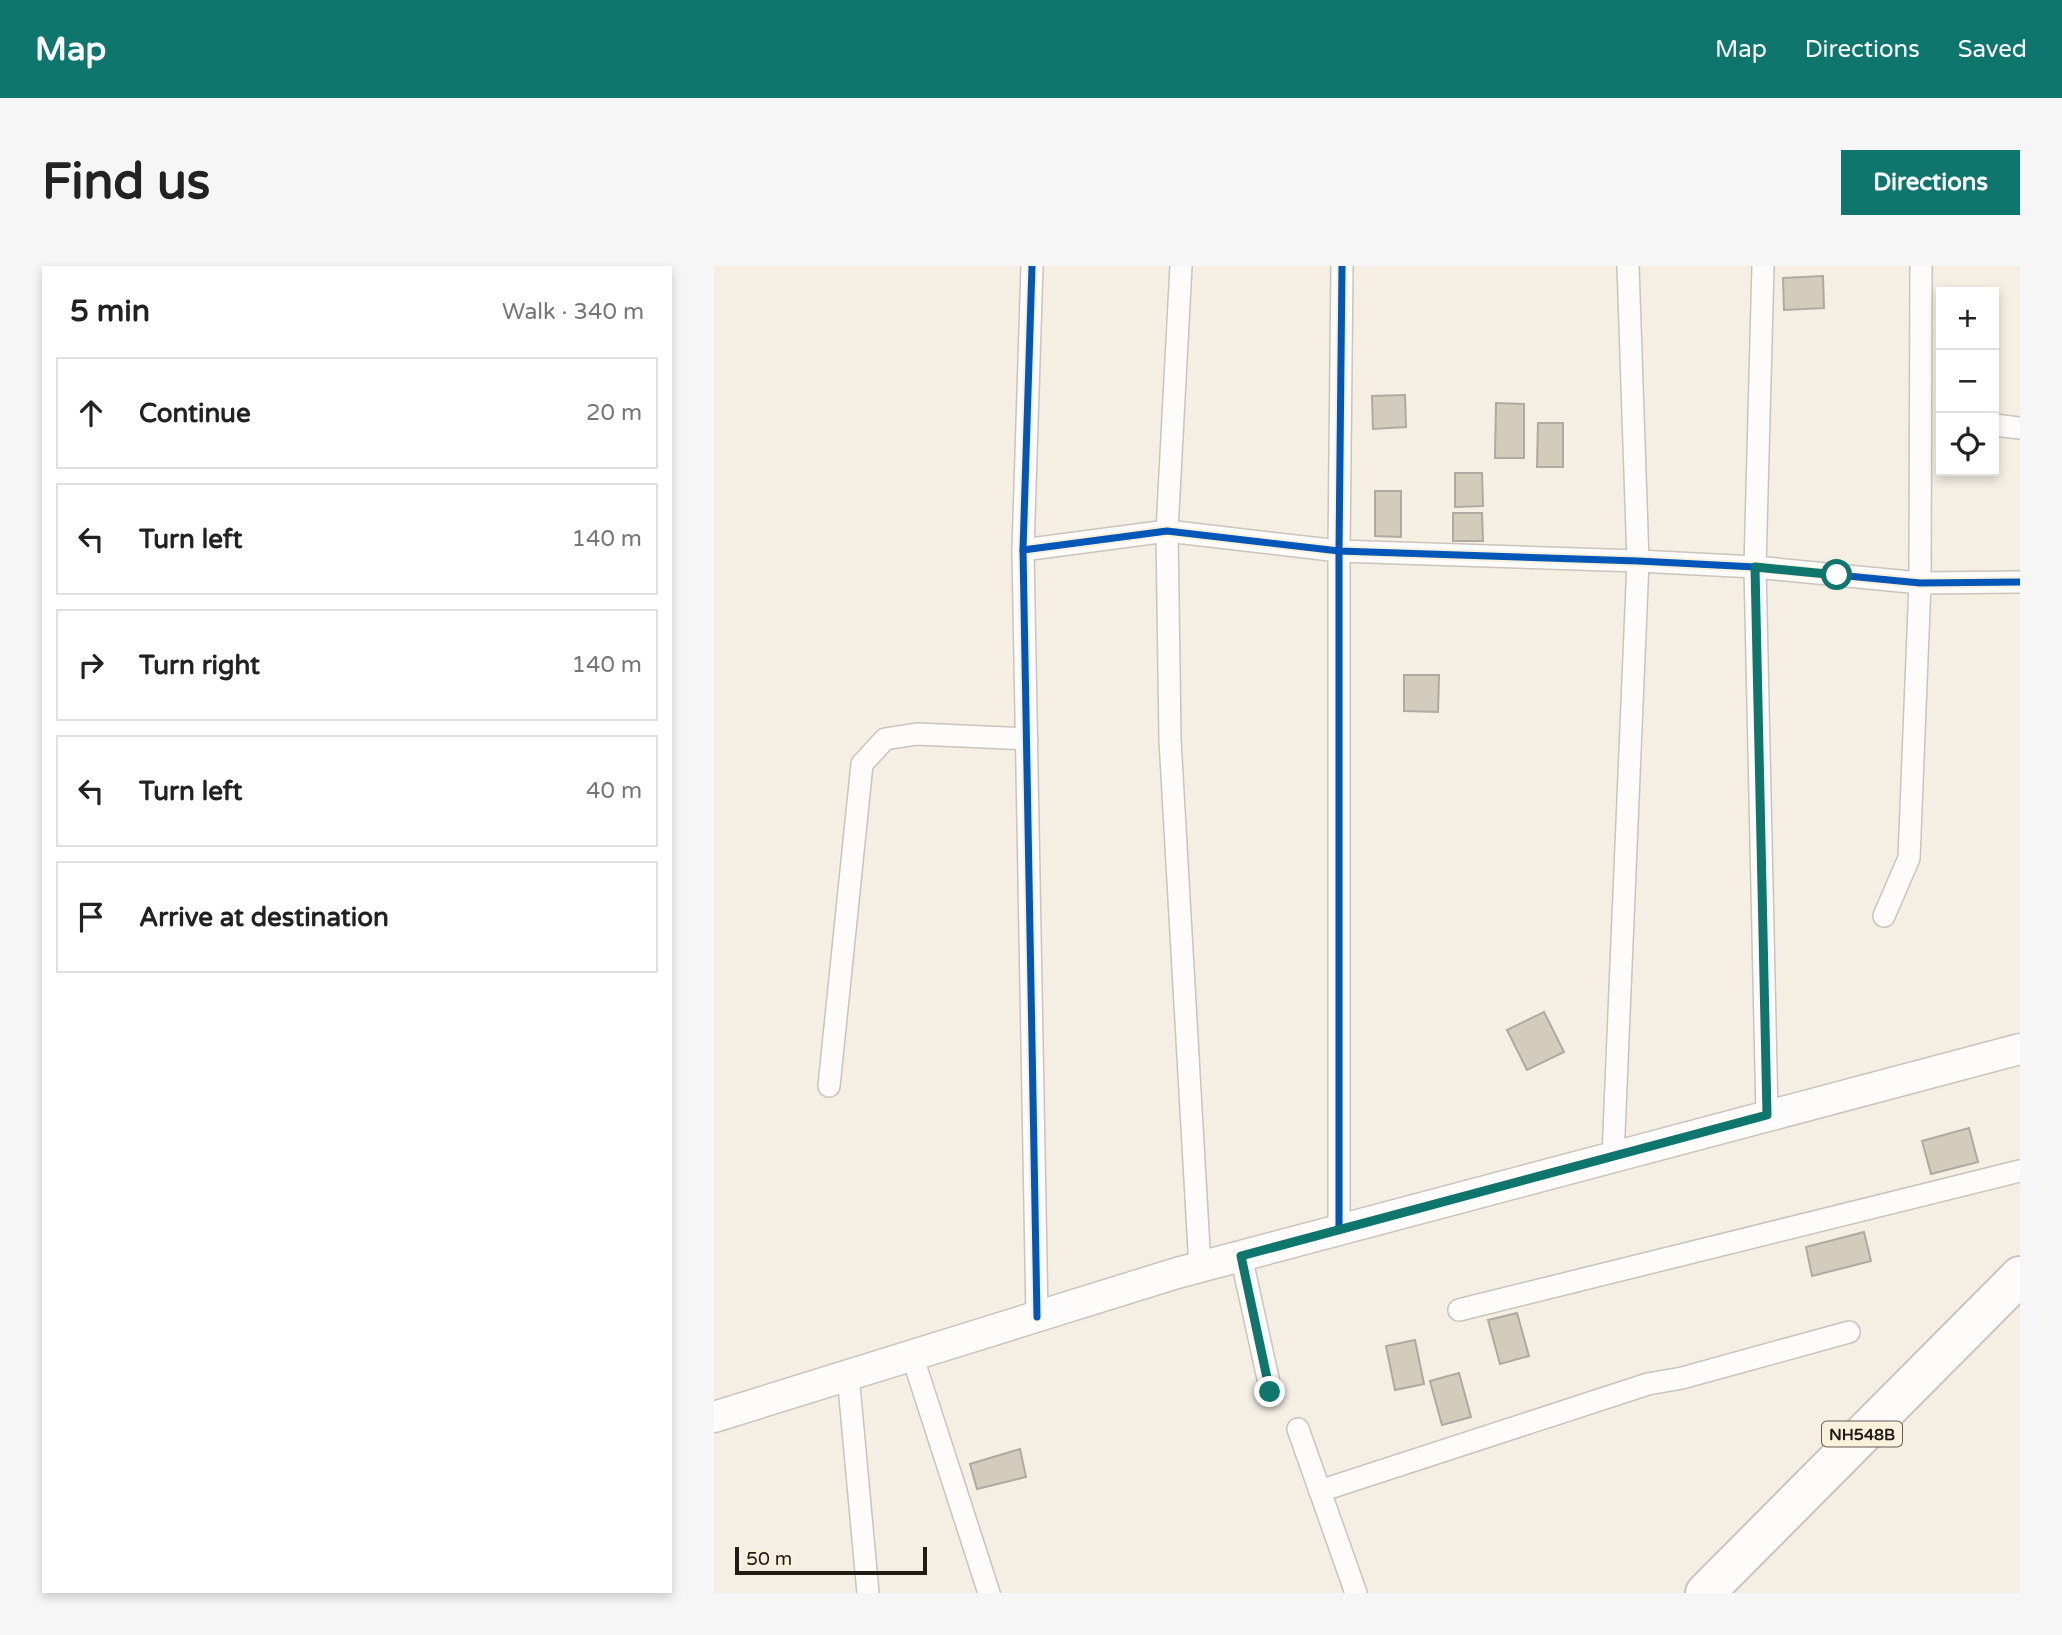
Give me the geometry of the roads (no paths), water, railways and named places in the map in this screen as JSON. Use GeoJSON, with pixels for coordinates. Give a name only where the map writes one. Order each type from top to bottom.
{"type":"FeatureCollection","features":[{"type":"Feature","properties":{"kind":"highway","name":"NH548B"},"geometry":{"type":"LineString","coordinates":[[1706,1593],[2020,1276]]}},
{"type":"Feature","properties":{"kind":"main road"},"geometry":{"type":"LineString","coordinates":[[714,1417],[1200,1267],[2020,1049]]}},
{"type":"Feature","properties":{"kind":"street"},"geometry":{"type":"LineString","coordinates":[[1032,266],[1023,550],[1037,1317]]}},
{"type":"Feature","properties":{"kind":"street"},"geometry":{"type":"LineString","coordinates":[[1181,266],[1167,531],[1170,740],[1200,1267]]}},
{"type":"Feature","properties":{"kind":"street"},"geometry":{"type":"LineString","coordinates":[[1339,1230],[1339,551],[1342,266]]}},
{"type":"Feature","properties":{"kind":"street"},"geometry":{"type":"LineString","coordinates":[[1613,1157],[1637,561],[1628,266]]}},
{"type":"Feature","properties":{"kind":"street"},"geometry":{"type":"LineString","coordinates":[[1763,266],[1755,567],[1767,1115]]}},
{"type":"Feature","properties":{"kind":"street"},"geometry":{"type":"LineString","coordinates":[[1885,916],[1909,858],[1920,583],[1931,417],[1921,266]]}},
{"type":"Feature","properties":{"kind":"street"},"geometry":{"type":"LineString","coordinates":[[1999,426],[2020,428]]}},
{"type":"Feature","properties":{"kind":"street"},"geometry":{"type":"LineString","coordinates":[[1023,550],[1167,531],[1339,551],[1755,567],[1920,583],[2020,582]]}},
{"type":"Feature","properties":{"kind":"street"},"geometry":{"type":"LineString","coordinates":[[829,1086],[862,764],[885,739],[917,734],[1027,739]]}},
{"type":"Feature","properties":{"kind":"street"},"geometry":{"type":"LineString","coordinates":[[1459,1310],[2020,1171]]}},
{"type":"Feature","properties":{"kind":"street"},"geometry":{"type":"LineString","coordinates":[[1241,1256],[1270,1392]]}},
{"type":"Feature","properties":{"kind":"street"},"geometry":{"type":"LineString","coordinates":[[1320,1491],[1648,1384],[1682,1378],[1849,1332]]}},
{"type":"Feature","properties":{"kind":"street"},"geometry":{"type":"LineString","coordinates":[[912,1355],[989,1593]]}},
{"type":"Feature","properties":{"kind":"street"},"geometry":{"type":"LineString","coordinates":[[848,1375],[868,1593]]}},
{"type":"Feature","properties":{"kind":"street"},"geometry":{"type":"LineString","coordinates":[[1298,1429],[1356,1593]]}}]}
